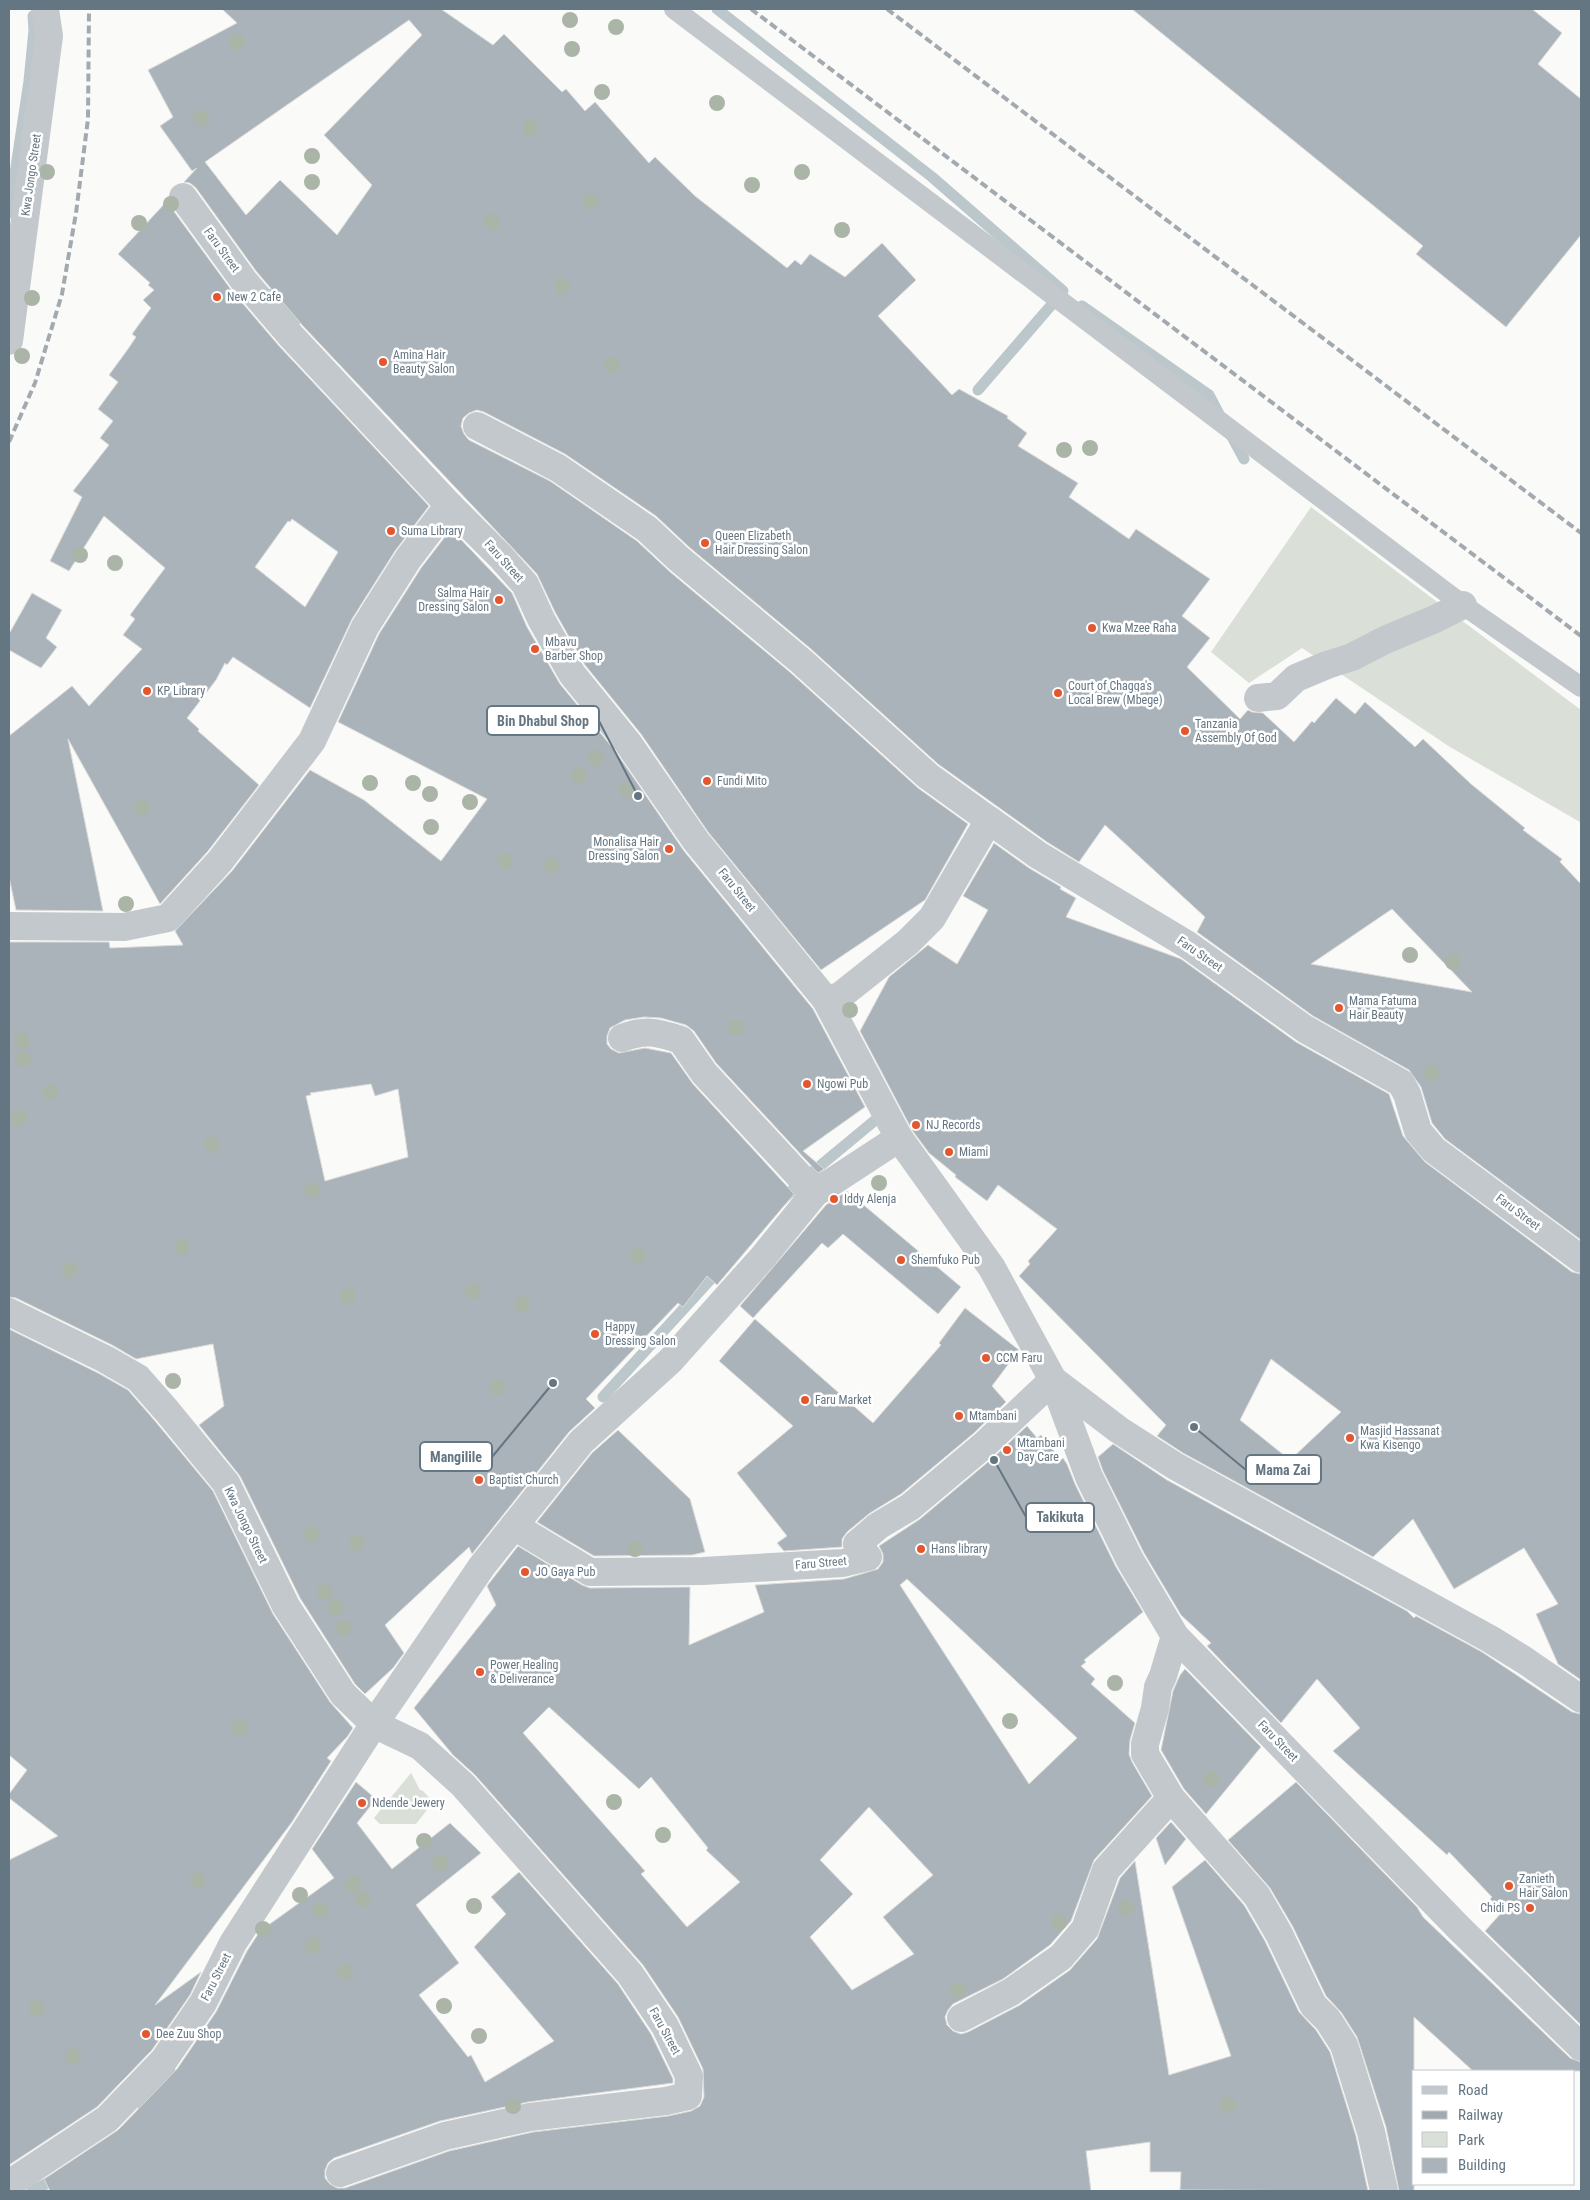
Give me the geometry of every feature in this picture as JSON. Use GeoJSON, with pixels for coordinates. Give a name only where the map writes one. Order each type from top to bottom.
{"type":"FeatureCollection","features":[{"type":"Feature","properties":{"kind":"street","name":"Kwa Jongo Street"},"geometry":{"type":"LineString","coordinates":[[9,341],[49,36],[45,9]]}},
{"type":"Feature","properties":{"kind":"street","name":"Faru Street"},"geometry":{"type":"LineString","coordinates":[[184,197],[244,281],[262,302],[449,505],[525,584],[541,619],[572,674],[628,743],[696,840],[826,1000],[899,1138],[992,1268],[1053,1380],[1089,1477],[1130,1560],[1175,1636],[1460,1928],[1581,2047]]}},
{"type":"Feature","properties":{"kind":"street","name":"Faru Street"},"geometry":{"type":"LineString","coordinates":[[477,426],[558,468],[647,528],[679,559],[801,661],[928,776],[1038,855],[1188,945],[1305,1029],[1401,1083],[1407,1094],[1418,1131],[1434,1150],[1581,1259]]}},
{"type":"Feature","properties":{"kind":"street"},"geometry":{"type":"LineString","coordinates":[[9,926],[124,927],[168,918],[220,861],[312,742],[365,628],[408,559],[449,505]]}},
{"type":"Feature","properties":{"kind":"street"},"geometry":{"type":"LineString","coordinates":[[1258,698],[1277,696],[1296,678],[1327,664],[1352,657],[1384,640],[1435,619],[1463,604]]}},
{"type":"Feature","properties":{"kind":"street"},"geometry":{"type":"LineString","coordinates":[[826,1000],[840,996],[847,991],[908,942],[932,918],[989,820]]}},
{"type":"Feature","properties":{"kind":"street"},"geometry":{"type":"LineString","coordinates":[[622,1038],[638,1032],[653,1032],[681,1040],[704,1073],[815,1193]]}},
{"type":"Feature","properties":{"kind":"street","name":"Faru Street"},"geometry":{"type":"LineString","coordinates":[[9,2184],[107,2119],[164,2060],[203,2002],[234,1943],[374,1724],[482,1566],[581,1442],[670,1361],[763,1257],[815,1193],[899,1138]]}},
{"type":"Feature","properties":{"kind":"street","name":"Kwa Jongo Street"},"geometry":{"type":"LineString","coordinates":[[9,1312],[105,1359],[138,1378],[226,1483],[286,1606],[343,1694],[374,1724]]}},
{"type":"Feature","properties":{"kind":"street","name":"Faru Street"},"geometry":{"type":"LineString","coordinates":[[514,1526],[590,1572],[703,1571],[843,1563],[868,1557],[857,1544],[878,1526],[910,1507],[977,1451],[1053,1380]]}},
{"type":"Feature","properties":{"kind":"street","name":"Faru Street"},"geometry":{"type":"LineString","coordinates":[[1053,1380],[1119,1430],[1175,1466],[1490,1639],[1581,1699]]}},
{"type":"Feature","properties":{"kind":"street"},"geometry":{"type":"LineString","coordinates":[[1175,1636],[1158,1687],[1145,1754],[1171,1798],[1257,1896],[1279,1934],[1314,2005],[1328,2020],[1344,2045],[1371,2132],[1384,2191]]}},
{"type":"Feature","properties":{"kind":"street","name":"Faru Street"},"geometry":{"type":"LineString","coordinates":[[340,2173],[445,2136],[530,2117],[666,2101],[688,2096],[689,2076],[665,2026],[630,1974],[463,1785],[420,1746],[374,1724]]}},
{"type":"Feature","properties":{"kind":"street"},"geometry":{"type":"LineString","coordinates":[[961,2018],[1011,1992],[1060,1957],[1085,1930],[1106,1870],[1171,1798]]}},
{"type":"Feature","properties":{"kind":"lane"},"geometry":{"type":"LineString","coordinates":[[674,9],[1463,604],[1581,687]]}},
{"type":"Feature","properties":{"kind":"green space"},"geometry":{"type":"Polygon","coordinates":[[[1311,507],[1581,710],[1580,822],[1450,747],[1302,648],[1249,683],[1211,652],[1311,507]]]}},
{"type":"Feature","properties":{"kind":"green space"},"geometry":{"type":"Polygon","coordinates":[[[411,1773],[420,1790],[433,1802],[416,1824],[380,1824],[374,1818],[411,1773]]]}},
{"type":"Feature","properties":{"kind":"building"},"geometry":{"type":"Polygon","coordinates":[[[222,9],[441,9],[493,45],[504,34],[562,92],[566,89],[585,111],[595,102],[649,163],[655,157],[695,196],[787,268],[795,260],[801,265],[810,254],[845,277],[882,243],[916,280],[878,316],[952,395],[959,389],[1008,416],[1007,418],[1027,433],[1018,446],[1078,483],[1069,497],[1129,539],[1136,529],[1210,579],[1182,616],[1210,638],[1187,667],[1240,719],[1248,710],[1263,713],[1294,742],[1336,698],[1355,714],[1365,702],[1415,747],[1423,739],[1471,784],[1525,828],[1523,830],[1562,859],[1560,862],[1581,884],[1581,1240],[1445,1139],[1432,1123],[1421,1087],[1409,1070],[1313,1016],[1197,932],[1205,917],[1105,825],[1079,862],[1047,842],[938,764],[811,649],[689,547],[656,516],[565,454],[484,412],[477,410],[469,413],[463,418],[461,426],[469,440],[550,481],[637,541],[669,571],[791,673],[918,788],[968,824],[925,900],[821,970],[708,832],[641,734],[585,665],[555,612],[537,574],[303,326],[256,271],[196,188],[190,183],[184,182],[197,168],[192,171],[160,126],[173,117],[148,70],[237,23],[222,9]],[[409,20],[205,162],[246,215],[280,180],[337,235],[372,185],[324,135],[422,35],[409,20]],[[1392,909],[1311,964],[1472,992],[1392,909]]]}},
{"type":"Feature","properties":{"kind":"building"},"geometry":{"type":"Polygon","coordinates":[[[1132,9],[1532,9],[1562,33],[1538,64],[1581,99],[1581,235],[1506,327],[1416,254],[1423,246],[1132,9]]]}},
{"type":"Feature","properties":{"kind":"building"},"geometry":{"type":"Polygon","coordinates":[[[168,200],[170,206],[232,291],[280,347],[429,506],[395,551],[352,619],[310,708],[233,657],[227,665],[225,663],[216,680],[187,718],[199,729],[198,731],[259,785],[208,851],[160,904],[68,739],[103,911],[16,910],[9,877],[9,736],[72,686],[89,706],[142,649],[123,635],[135,619],[130,615],[165,568],[104,516],[69,571],[50,561],[82,497],[73,491],[109,445],[100,438],[113,421],[98,409],[118,382],[109,375],[136,337],[132,334],[151,308],[143,300],[154,290],[148,285],[150,283],[118,254],[168,200]],[[292,519],[290,522],[288,521],[255,567],[305,607],[338,552],[292,519]]]}},
{"type":"Feature","properties":{"kind":"building"},"geometry":{"type":"Polygon","coordinates":[[[451,529],[512,593],[527,627],[560,684],[616,752],[684,851],[813,1009],[865,1107],[803,1151],[824,1169],[818,1173],[716,1063],[694,1031],[686,1025],[661,1018],[644,1017],[625,1020],[610,1028],[607,1044],[611,1049],[619,1053],[645,1048],[671,1053],[693,1084],[794,1194],[717,1285],[707,1276],[683,1307],[678,1303],[586,1399],[595,1408],[569,1432],[472,1554],[469,1547],[385,1625],[404,1653],[393,1668],[365,1694],[355,1684],[300,1598],[240,1476],[199,1425],[224,1406],[213,1344],[136,1359],[112,1345],[16,1298],[9,1297],[9,942],[109,942],[110,948],[183,945],[175,931],[232,871],[310,770],[364,800],[441,861],[487,799],[338,722],[379,634],[421,568],[451,529]],[[371,1084],[310,1093],[311,1095],[306,1096],[325,1181],[408,1157],[398,1089],[375,1096],[371,1084]]]}},
{"type":"Feature","properties":{"kind":"building"},"geometry":{"type":"Polygon","coordinates":[[[32,593],[62,610],[46,638],[57,647],[41,668],[9,650],[9,634],[32,593]]]}},
{"type":"Feature","properties":{"kind":"building"},"geometry":{"type":"Polygon","coordinates":[[[994,843],[1076,898],[1066,917],[1181,959],[1296,1042],[1389,1094],[1403,1136],[1425,1162],[1572,1272],[1581,1274],[1581,1680],[1558,1664],[1536,1614],[1558,1604],[1524,1548],[1454,1589],[1413,1519],[1373,1557],[1183,1453],[1157,1436],[1166,1425],[1019,1276],[1030,1264],[1028,1261],[1057,1229],[998,1185],[987,1201],[955,1177],[956,1175],[929,1153],[912,1130],[860,1031],[889,977],[928,945],[957,964],[988,910],[963,896],[994,843]],[[1271,1359],[1240,1420],[1290,1460],[1341,1412],[1271,1359]]]}},
{"type":"Feature","properties":{"kind":"building"},"geometry":{"type":"Polygon","coordinates":[[[847,1191],[961,1287],[938,1314],[843,1234],[828,1248],[822,1243],[753,1318],[740,1306],[826,1205],[847,1191]]]}},
{"type":"Feature","properties":{"kind":"building"},"geometry":{"type":"Polygon","coordinates":[[[965,1308],[1019,1350],[992,1386],[1006,1402],[974,1433],[901,1494],[870,1513],[847,1532],[842,1539],[842,1547],[784,1551],[777,1543],[787,1536],[737,1473],[793,1426],[719,1361],[755,1319],[873,1423],[941,1345],[939,1343],[965,1308]]]}},
{"type":"Feature","properties":{"kind":"building"},"geometry":{"type":"Polygon","coordinates":[[[9,1329],[128,1390],[155,1421],[213,1491],[273,1614],[330,1702],[353,1728],[327,1758],[331,1761],[292,1822],[155,2005],[201,1972],[190,1995],[152,2050],[97,2107],[9,2165],[9,1860],[58,1836],[9,1798],[9,1794],[27,1770],[9,1755],[9,1329]]]}},
{"type":"Feature","properties":{"kind":"building"},"geometry":{"type":"Polygon","coordinates":[[[1027,1426],[1037,1438],[1041,1435],[1061,1460],[1063,1458],[1067,1464],[1116,1567],[1143,1612],[1084,1660],[1086,1662],[1081,1666],[1095,1679],[1091,1684],[1135,1723],[1130,1740],[1129,1754],[1152,1796],[1094,1860],[1071,1921],[1050,1945],[1003,1979],[953,2004],[945,2017],[947,2025],[953,2031],[961,2034],[968,2032],[1020,2005],[1070,1970],[1097,1939],[1120,1878],[1135,1861],[1169,2075],[1231,2056],[1172,1887],[1205,1860],[1244,1905],[1265,1941],[1299,2012],[1316,2030],[1330,2052],[1356,2136],[1368,2191],[1180,2190],[1181,2172],[1150,2172],[1150,2142],[1086,2151],[1091,2191],[50,2191],[44,2179],[118,2130],[177,2069],[216,2012],[247,1951],[260,1931],[334,1878],[312,1849],[356,1782],[376,1799],[357,1823],[392,1869],[450,1823],[481,1853],[416,1905],[459,1963],[419,1995],[468,2057],[471,2055],[485,2082],[554,2041],[474,1947],[506,1914],[491,1897],[519,1872],[618,1984],[651,2034],[673,2079],[673,2083],[528,2102],[440,2121],[334,2158],[328,2163],[325,2170],[325,2178],[330,2184],[337,2188],[345,2188],[449,2151],[533,2132],[668,2116],[691,2111],[700,2106],[704,2097],[703,2069],[678,2017],[643,1965],[475,1775],[453,1755],[414,1708],[496,1605],[487,1586],[518,1546],[590,1588],[690,1587],[689,1645],[764,1612],[755,1585],[844,1579],[878,1569],[883,1562],[883,1554],[879,1546],[920,1519],[994,1457],[1027,1426]],[[907,1579],[900,1585],[1029,1784],[1077,1738],[907,1579]],[[549,1707],[523,1733],[645,1871],[641,1874],[687,1927],[740,1882],[706,1850],[708,1848],[651,1777],[639,1789],[549,1707]],[[869,1807],[820,1860],[853,1894],[810,1937],[852,1990],[914,1954],[883,1917],[933,1875],[869,1807]]]}},
{"type":"Feature","properties":{"kind":"building"},"geometry":{"type":"Polygon","coordinates":[[[618,1430],[690,1499],[705,1552],[692,1555],[594,1556],[537,1522],[592,1453],[618,1430]]]}},
{"type":"Feature","properties":{"kind":"building"},"geometry":{"type":"Polygon","coordinates":[[[1113,1444],[1167,1480],[1407,1611],[1414,1618],[1416,1616],[1482,1652],[1572,1712],[1581,1714],[1581,2025],[1485,1931],[1502,1912],[1490,1899],[1492,1897],[1449,1852],[1447,1855],[1333,1751],[1360,1728],[1317,1679],[1281,1723],[1207,1646],[1211,1643],[1181,1615],[1144,1553],[1103,1471],[1098,1457],[1113,1444]]]}},
{"type":"Feature","properties":{"kind":"building"},"geometry":{"type":"Polygon","coordinates":[[[1185,1669],[1261,1747],[1206,1814],[1184,1789],[1161,1750],[1173,1691],[1180,1675],[1185,1669]]]}},
{"type":"Feature","properties":{"kind":"building"},"geometry":{"type":"Polygon","coordinates":[[[1296,1782],[1417,1907],[1423,1917],[1570,2058],[1581,2062],[1581,2071],[1472,2070],[1414,2017],[1412,2185],[1414,2185],[1414,2191],[1399,2191],[1386,2127],[1357,2037],[1341,2012],[1326,1996],[1293,1927],[1270,1888],[1228,1840],[1296,1782]]]}},
{"type":"Feature","properties":{"kind":"building"},"geometry":{"type":"Polygon","coordinates":[[[1171,1822],[1186,1839],[1165,1865],[1156,1838],[1171,1822]]]}},
{"type":"Feature","properties":{"kind":"waterway"},"geometry":{"type":"LineString","coordinates":[[717,9],[932,177],[1063,291]]}},
{"type":"Feature","properties":{"kind":"waterway"},"geometry":{"type":"LineString","coordinates":[[9,213],[29,81],[34,30],[33,16]]}},
{"type":"Feature","properties":{"kind":"waterway"},"geometry":{"type":"LineString","coordinates":[[272,294],[297,319]]}},
{"type":"Feature","properties":{"kind":"waterway"},"geometry":{"type":"LineString","coordinates":[[978,390],[1060,295]]}},
{"type":"Feature","properties":{"kind":"waterway"},"geometry":{"type":"LineString","coordinates":[[1082,306],[1209,395],[1220,416]]}},
{"type":"Feature","properties":{"kind":"waterway"},"geometry":{"type":"LineString","coordinates":[[1231,435],[1244,459]]}},
{"type":"Feature","properties":{"kind":"waterway"},"geometry":{"type":"LineString","coordinates":[[781,1201],[803,1180],[885,1112]]}},
{"type":"Feature","properties":{"kind":"waterway"},"geometry":{"type":"LineString","coordinates":[[603,1397],[720,1269]]}},
{"type":"Feature","properties":{"kind":"waterway"},"geometry":{"type":"LineString","coordinates":[[143,2106],[170,2071]]}},
{"type":"Feature","properties":{"kind":"waterway"},"geometry":{"type":"LineString","coordinates":[[32,2191],[59,2177]]}},
{"type":"Feature","properties":{"kind":"railway"},"geometry":{"type":"LineString","coordinates":[[9,442],[35,383],[62,294],[76,213],[88,119],[89,9]]}},
{"type":"Feature","properties":{"kind":"railway"},"geometry":{"type":"LineString","coordinates":[[751,9],[1581,636]]}},
{"type":"Feature","properties":{"kind":"railway"},"geometry":{"type":"LineString","coordinates":[[887,9],[1581,533]]}},
{"type":"Feature","properties":{"kind":"place","name":"New 2 Cafe"},"geometry":{"type":"Point","coordinates":[217,297]}},
{"type":"Feature","properties":{"kind":"place","name":"Amina Hair Beauty Salon"},"geometry":{"type":"Point","coordinates":[383,362]}},
{"type":"Feature","properties":{"kind":"place","name":"Suma Library"},"geometry":{"type":"Point","coordinates":[391,531]}},
{"type":"Feature","properties":{"kind":"place","name":"Queen Elizabeth Hair Dressing Salon"},"geometry":{"type":"Point","coordinates":[705,543]}},
{"type":"Feature","properties":{"kind":"place","name":"Salma Hair Dressing Salon"},"geometry":{"type":"Point","coordinates":[499,600]}},
{"type":"Feature","properties":{"kind":"place","name":"Kwa Mzee Raha"},"geometry":{"type":"Point","coordinates":[1092,628]}},
{"type":"Feature","properties":{"kind":"place","name":"Mbavu Barber Shop"},"geometry":{"type":"Point","coordinates":[535,649]}},
{"type":"Feature","properties":{"kind":"place","name":"KP Library"},"geometry":{"type":"Point","coordinates":[147,691]}},
{"type":"Feature","properties":{"kind":"place","name":"Court of Chagga's Local Brew (Mbege)"},"geometry":{"type":"Point","coordinates":[1058,693]}},
{"type":"Feature","properties":{"kind":"place","name":"Tanzania Assembly Of God"},"geometry":{"type":"Point","coordinates":[1185,731]}},
{"type":"Feature","properties":{"kind":"place","name":"Fundi Mito"},"geometry":{"type":"Point","coordinates":[707,781]}},
{"type":"Feature","properties":{"kind":"place","name":"Bin Dhabul Shop"},"geometry":{"type":"Point","coordinates":[638,796]}},
{"type":"Feature","properties":{"kind":"place","name":"Monalisa Hair Dressing Salon"},"geometry":{"type":"Point","coordinates":[669,849]}},
{"type":"Feature","properties":{"kind":"place","name":"Mama Fatuma Hair Beauty"},"geometry":{"type":"Point","coordinates":[1339,1008]}},
{"type":"Feature","properties":{"kind":"place","name":"Ngowi Pub"},"geometry":{"type":"Point","coordinates":[807,1084]}},
{"type":"Feature","properties":{"kind":"place","name":"NJ Records"},"geometry":{"type":"Point","coordinates":[916,1125]}},
{"type":"Feature","properties":{"kind":"place","name":"Miami"},"geometry":{"type":"Point","coordinates":[949,1152]}},
{"type":"Feature","properties":{"kind":"place","name":"Iddy Alenja"},"geometry":{"type":"Point","coordinates":[834,1199]}},
{"type":"Feature","properties":{"kind":"place","name":"Shemfuko Pub"},"geometry":{"type":"Point","coordinates":[901,1260]}},
{"type":"Feature","properties":{"kind":"place","name":"Happy Dressing Salon"},"geometry":{"type":"Point","coordinates":[595,1334]}},
{"type":"Feature","properties":{"kind":"place","name":"CCM Faru"},"geometry":{"type":"Point","coordinates":[986,1358]}},
{"type":"Feature","properties":{"kind":"place","name":"Mangilile"},"geometry":{"type":"Point","coordinates":[553,1383]}},
{"type":"Feature","properties":{"kind":"place","name":"Faru Market"},"geometry":{"type":"Point","coordinates":[805,1400]}},
{"type":"Feature","properties":{"kind":"place","name":"Mtambani"},"geometry":{"type":"Point","coordinates":[959,1416]}},
{"type":"Feature","properties":{"kind":"place","name":"Mama Zai"},"geometry":{"type":"Point","coordinates":[1194,1427]}},
{"type":"Feature","properties":{"kind":"place","name":"Masjid Hassanat Kwa Kisengo"},"geometry":{"type":"Point","coordinates":[1350,1438]}},
{"type":"Feature","properties":{"kind":"place","name":"Mtambani Day Care"},"geometry":{"type":"Point","coordinates":[1007,1450]}},
{"type":"Feature","properties":{"kind":"place","name":"Takikuta"},"geometry":{"type":"Point","coordinates":[994,1460]}},
{"type":"Feature","properties":{"kind":"place","name":"Baptist Church"},"geometry":{"type":"Point","coordinates":[479,1480]}},
{"type":"Feature","properties":{"kind":"place","name":"Hans library"},"geometry":{"type":"Point","coordinates":[921,1549]}},
{"type":"Feature","properties":{"kind":"place","name":"JO Gaya Pub"},"geometry":{"type":"Point","coordinates":[525,1572]}},
{"type":"Feature","properties":{"kind":"place","name":"Power Healing & Deliverance"},"geometry":{"type":"Point","coordinates":[480,1672]}},
{"type":"Feature","properties":{"kind":"place","name":"Ndende Jewery"},"geometry":{"type":"Point","coordinates":[362,1803]}},
{"type":"Feature","properties":{"kind":"place","name":"Zanieth Hair Salon"},"geometry":{"type":"Point","coordinates":[1509,1886]}},
{"type":"Feature","properties":{"kind":"place","name":"Chidi PS"},"geometry":{"type":"Point","coordinates":[1530,1908]}},
{"type":"Feature","properties":{"kind":"place","name":"Dee Zuu Shop"},"geometry":{"type":"Point","coordinates":[146,2034]}}]}
